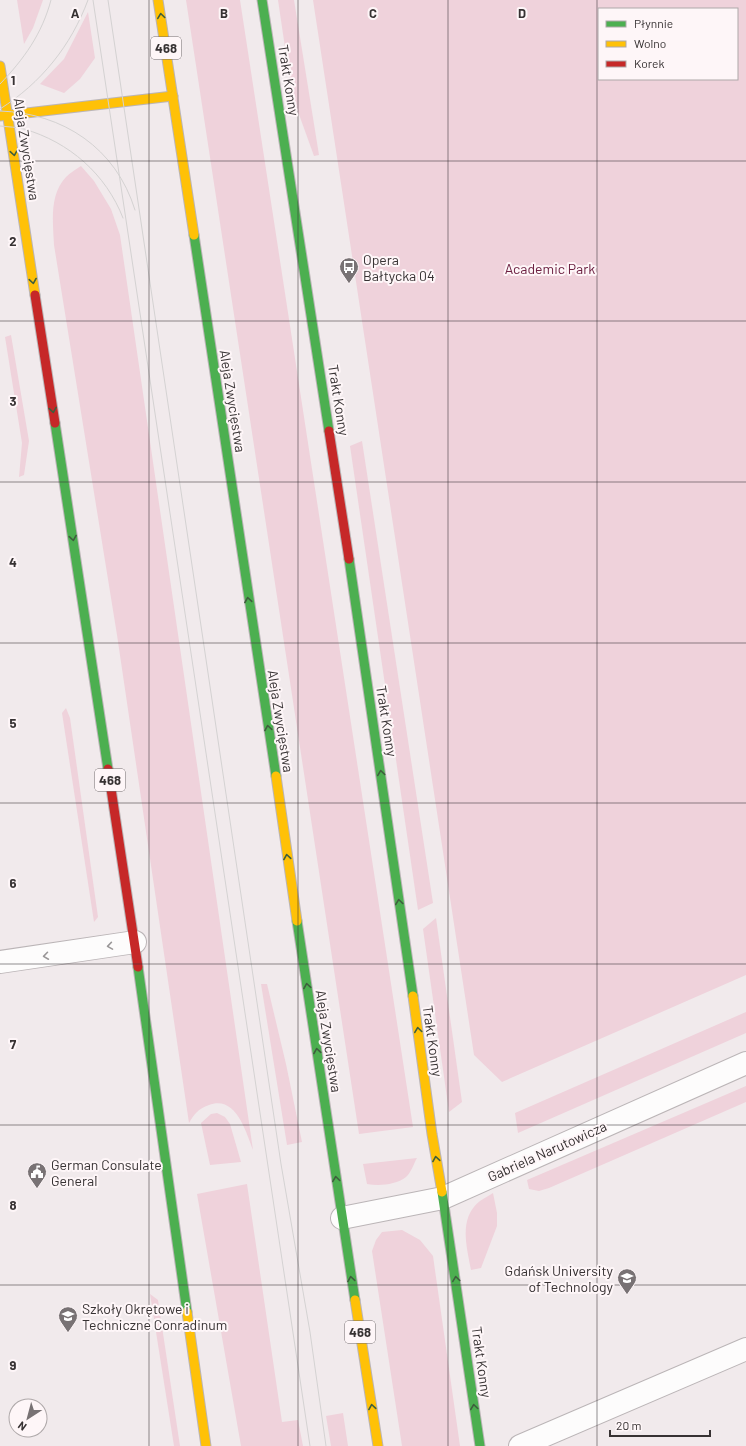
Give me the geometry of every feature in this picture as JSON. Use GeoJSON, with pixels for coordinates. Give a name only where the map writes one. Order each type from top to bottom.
{"type":"FeatureCollection","features":[{"type":"Feature","properties":{"kind":"main road","name":"Aleja Zwycięstwa"},"geometry":{"type":"LineString","coordinates":[[158,0],[342,1218],[378,1446]]}},
{"type":"Feature","properties":{"kind":"main road","name":"Trakt Konny"},"geometry":{"type":"LineString","coordinates":[[262,0],[309,296],[480,1446]]}},
{"type":"Feature","properties":{"kind":"main road","name":"Aleja Zwycięstwa"},"geometry":{"type":"LineString","coordinates":[[0,66],[4,115],[135,942],[206,1446]]}},
{"type":"Feature","properties":{"kind":"main road"},"geometry":{"type":"LineString","coordinates":[[4,115],[173,96]]}},
{"type":"Feature","properties":{"kind":"street"},"geometry":{"type":"LineString","coordinates":[[0,962],[135,942]]}},
{"type":"Feature","properties":{"kind":"street","name":"Gabriela Narutowicza"},"geometry":{"type":"LineString","coordinates":[[342,1218],[443,1198],[746,1063]]}},
{"type":"Feature","properties":{"kind":"street"},"geometry":{"type":"LineString","coordinates":[[520,1446],[746,1349]]}},
{"type":"Feature","properties":{"kind":"green space"},"geometry":{"type":"Polygon","coordinates":[[[17,0],[43,0],[33,28],[24,44],[17,0]]]}},
{"type":"Feature","properties":{"kind":"green space"},"geometry":{"type":"Polygon","coordinates":[[[186,0],[240,0],[413,1127],[359,1134],[186,0]]]}},
{"type":"Feature","properties":{"kind":"green space"},"geometry":{"type":"Polygon","coordinates":[[[278,0],[294,0],[319,155],[314,156],[292,95],[278,0]]]}},
{"type":"Feature","properties":{"kind":"green space","name":"Academic Park"},"geometry":{"type":"Polygon","coordinates":[[[313,0],[746,0],[746,975],[502,1082],[474,1055],[313,0]]]}},
{"type":"Feature","properties":{"kind":"green space"},"geometry":{"type":"Polygon","coordinates":[[[88,12],[95,58],[80,79],[64,93],[40,84],[64,59],[88,12]]]}},
{"type":"Feature","properties":{"kind":"green space"},"geometry":{"type":"Polygon","coordinates":[[[81,166],[94,181],[111,209],[120,235],[253,1150],[243,1125],[233,1110],[226,1105],[218,1103],[202,1108],[189,1123],[117,635],[54,245],[54,200],[66,177],[81,166]]]}},
{"type":"Feature","properties":{"kind":"green space"},"geometry":{"type":"Polygon","coordinates":[[[11,335],[29,441],[24,475],[19,477],[22,443],[5,337],[11,335]]]}},
{"type":"Feature","properties":{"kind":"green space"},"geometry":{"type":"Polygon","coordinates":[[[362,441],[433,903],[418,910],[350,446],[362,441]]]}},
{"type":"Feature","properties":{"kind":"green space"},"geometry":{"type":"Polygon","coordinates":[[[66,708],[70,718],[98,917],[94,922],[62,713],[66,708]]]}},
{"type":"Feature","properties":{"kind":"green space"},"geometry":{"type":"Polygon","coordinates":[[[436,918],[462,1102],[449,1112],[423,929],[436,918]]]}},
{"type":"Feature","properties":{"kind":"green space"},"geometry":{"type":"Polygon","coordinates":[[[261,984],[267,984],[286,1064],[302,1142],[287,1145],[261,984]]]}},
{"type":"Feature","properties":{"kind":"green space"},"geometry":{"type":"Polygon","coordinates":[[[746,1012],[746,1033],[518,1133],[515,1113],[746,1012]]]}},
{"type":"Feature","properties":{"kind":"green space"},"geometry":{"type":"Polygon","coordinates":[[[746,1086],[746,1102],[549,1188],[539,1191],[529,1189],[527,1180],[746,1086]]]}},
{"type":"Feature","properties":{"kind":"green space"},"geometry":{"type":"Polygon","coordinates":[[[217,1113],[225,1117],[230,1124],[241,1162],[210,1165],[201,1123],[211,1114],[217,1113]]]}},
{"type":"Feature","properties":{"kind":"green space"},"geometry":{"type":"Polygon","coordinates":[[[417,1158],[409,1173],[402,1180],[387,1184],[367,1184],[363,1164],[417,1158]]]}},
{"type":"Feature","properties":{"kind":"green space"},"geometry":{"type":"Polygon","coordinates":[[[247,1184],[282,1422],[298,1420],[303,1446],[241,1446],[197,1194],[247,1184]]]}},
{"type":"Feature","properties":{"kind":"green space"},"geometry":{"type":"Polygon","coordinates":[[[493,1193],[497,1213],[497,1226],[481,1268],[471,1270],[466,1243],[466,1224],[473,1208],[480,1201],[493,1193]]]}},
{"type":"Feature","properties":{"kind":"green space"},"geometry":{"type":"Polygon","coordinates":[[[402,1230],[420,1240],[433,1256],[460,1446],[402,1446],[372,1251],[376,1240],[382,1232],[402,1230]]]}},
{"type":"Feature","properties":{"kind":"green space"},"geometry":{"type":"Polygon","coordinates":[[[150,1294],[158,1300],[180,1446],[174,1446],[150,1294]]]}},
{"type":"Feature","properties":{"kind":"green space"},"geometry":{"type":"Polygon","coordinates":[[[343,1413],[348,1446],[331,1446],[326,1416],[343,1413]]]}},
{"type":"Feature","properties":{"kind":"tram line"},"geometry":{"type":"LineString","coordinates":[[0,84],[17,65],[31,45],[43,24],[51,0]]}},
{"type":"Feature","properties":{"kind":"tram line"},"geometry":{"type":"LineString","coordinates":[[0,109],[29,87],[53,62],[73,33],[88,0]]}},
{"type":"Feature","properties":{"kind":"tram line"},"geometry":{"type":"LineString","coordinates":[[93,0],[310,1446]]}},
{"type":"Feature","properties":{"kind":"tram line"},"geometry":{"type":"LineString","coordinates":[[108,0],[281,1164],[310,1332],[326,1446]]}},
{"type":"Feature","properties":{"kind":"tram line"},"geometry":{"type":"LineString","coordinates":[[0,111],[23,113],[45,119],[65,127],[84,138],[101,152],[115,169],[126,188],[135,210]]}},
{"type":"Feature","properties":{"kind":"tram line"},"geometry":{"type":"LineString","coordinates":[[0,126],[21,128],[56,142],[71,151],[84,162],[107,187],[123,218]]}},
{"type":"Feature","properties":{"kind":"traffic: fast"},"geometry":{"type":"LineString","coordinates":[[262,0],[329,431]]}},
{"type":"Feature","properties":{"kind":"traffic: fast"},"geometry":{"type":"LineString","coordinates":[[194,235],[276,776]]}},
{"type":"Feature","properties":{"kind":"traffic: fast"},"geometry":{"type":"LineString","coordinates":[[55,423],[108,769]]}},
{"type":"Feature","properties":{"kind":"traffic: fast"},"geometry":{"type":"LineString","coordinates":[[349,559],[413,996]]}},
{"type":"Feature","properties":{"kind":"traffic: fast"},"geometry":{"type":"LineString","coordinates":[[297,921],[355,1300]]}},
{"type":"Feature","properties":{"kind":"traffic: fast"},"geometry":{"type":"LineString","coordinates":[[138,967],[187,1312]]}},
{"type":"Feature","properties":{"kind":"traffic: fast"},"geometry":{"type":"LineString","coordinates":[[442,1192],[480,1446]]}},
{"type":"Feature","properties":{"kind":"traffic: slow"},"geometry":{"type":"LineString","coordinates":[[158,0],[194,235]]}},
{"type":"Feature","properties":{"kind":"traffic: slow"},"geometry":{"type":"LineString","coordinates":[[0,66],[35,295]]}},
{"type":"Feature","properties":{"kind":"traffic: slow"},"geometry":{"type":"LineString","coordinates":[[0,116],[173,96]]}},
{"type":"Feature","properties":{"kind":"traffic: slow"},"geometry":{"type":"LineString","coordinates":[[276,776],[297,921]]}},
{"type":"Feature","properties":{"kind":"traffic: slow"},"geometry":{"type":"LineString","coordinates":[[413,996],[432,1134],[442,1192]]}},
{"type":"Feature","properties":{"kind":"traffic: slow"},"geometry":{"type":"LineString","coordinates":[[355,1300],[378,1446]]}},
{"type":"Feature","properties":{"kind":"traffic: slow"},"geometry":{"type":"LineString","coordinates":[[187,1312],[206,1446]]}},
{"type":"Feature","properties":{"kind":"traffic: jam"},"geometry":{"type":"LineString","coordinates":[[35,295],[55,423]]}},
{"type":"Feature","properties":{"kind":"traffic: jam"},"geometry":{"type":"LineString","coordinates":[[329,431],[349,559]]}},
{"type":"Feature","properties":{"kind":"traffic: jam"},"geometry":{"type":"LineString","coordinates":[[108,769],[138,967]]}},
{"type":"Feature","properties":{"kind":"place","name":"Opera Bałtycka 04"},"geometry":{"type":"Point","coordinates":[349,284]}},
{"type":"Feature","properties":{"kind":"place","name":"German Consulate General"},"geometry":{"type":"Point","coordinates":[37,1189]}},
{"type":"Feature","properties":{"kind":"place","name":"Gdańsk University of Technology"},"geometry":{"type":"Point","coordinates":[627,1295]}},
{"type":"Feature","properties":{"kind":"place","name":"Szkoły Okrętowe i Techniczne Conradinum"},"geometry":{"type":"Point","coordinates":[68,1333]}}]}
